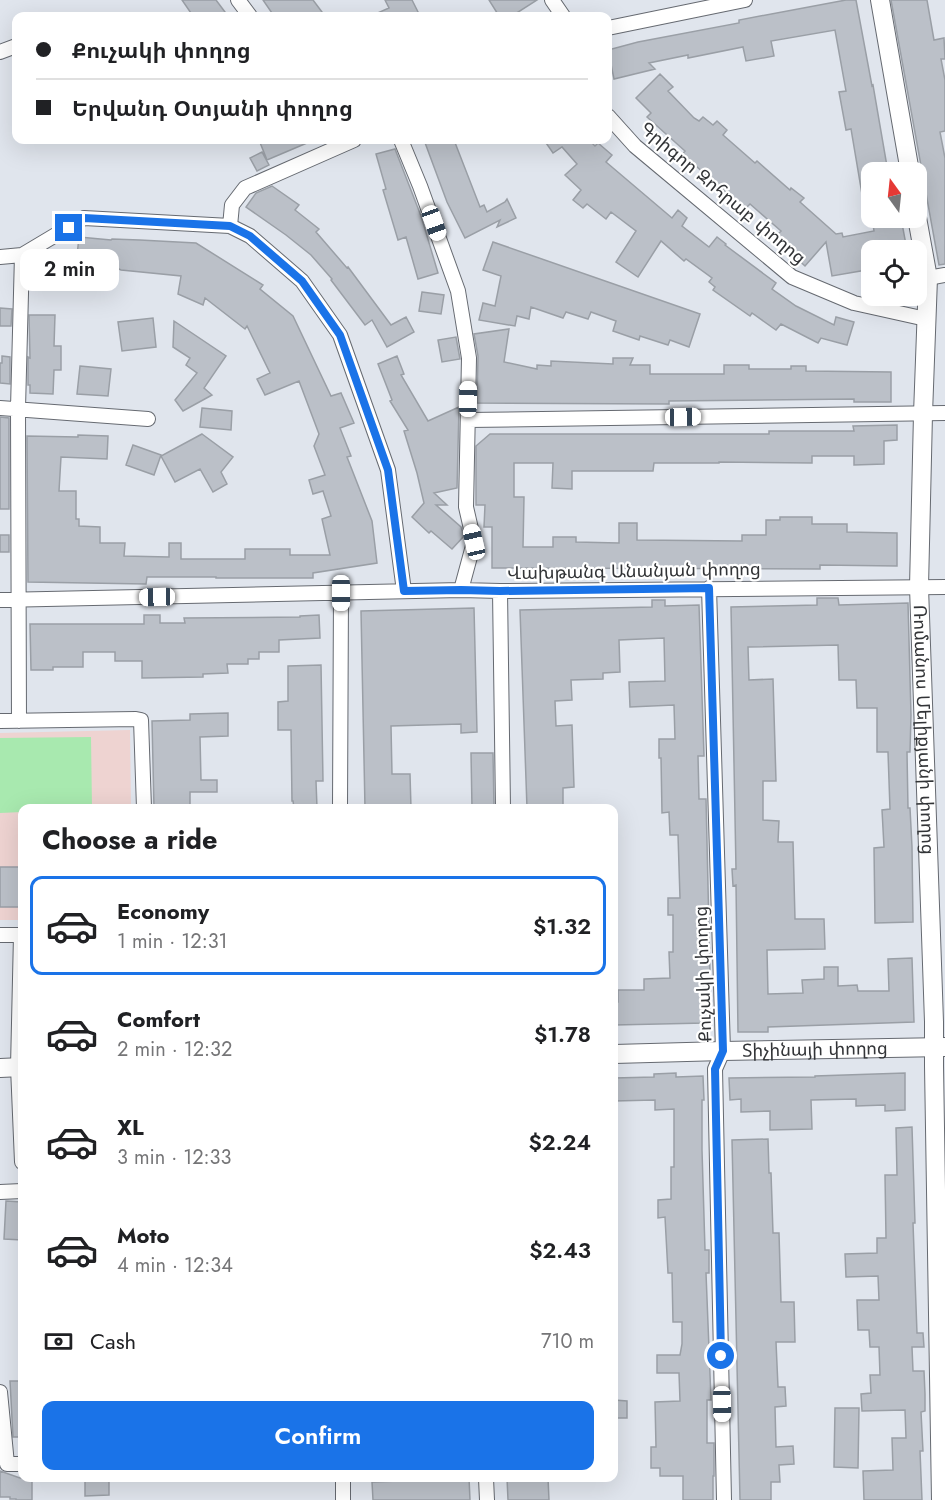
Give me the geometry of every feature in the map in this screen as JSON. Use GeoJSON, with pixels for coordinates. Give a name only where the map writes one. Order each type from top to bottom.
{"type":"FeatureCollection","features":[{"type":"Feature","properties":{"kind":"street"},"geometry":{"type":"LineString","coordinates":[[612,27],[745,0]]}},
{"type":"Feature","properties":{"kind":"street"},"geometry":{"type":"LineString","coordinates":[[880,0],[908,162]]}},
{"type":"Feature","properties":{"kind":"street","name":"Գրիգոր Զոհրաբ փողոց"},"geometry":{"type":"LineString","coordinates":[[612,120],[635,146],[792,277],[854,303],[926,319]]}},
{"type":"Feature","properties":{"kind":"street"},"geometry":{"type":"LineString","coordinates":[[230,226],[232,205],[245,188],[334,144]]}},
{"type":"Feature","properties":{"kind":"street"},"geometry":{"type":"LineString","coordinates":[[403,144],[458,291],[469,358],[466,507],[474,542],[461,590]]}},
{"type":"Feature","properties":{"kind":"street"},"geometry":{"type":"LineString","coordinates":[[0,257],[22,255],[84,218],[230,226],[250,236],[302,281],[340,335],[388,470],[404,591]]}},
{"type":"Feature","properties":{"kind":"street","name":"Ռոմանոս Մելիքյանի փողոց"},"geometry":{"type":"LineString","coordinates":[[921,228],[936,276],[926,319],[919,587],[940,1047],[934,1089],[941,1500]]}},
{"type":"Feature","properties":{"kind":"street"},"geometry":{"type":"LineString","coordinates":[[19,721],[18,408],[22,255]]}},
{"type":"Feature","properties":{"kind":"street"},"geometry":{"type":"LineString","coordinates":[[0,408],[148,419]]}},
{"type":"Feature","properties":{"kind":"street"},"geometry":{"type":"LineString","coordinates":[[468,420],[945,413]]}},
{"type":"Feature","properties":{"kind":"street","name":"Վախթանգ Անանյան փողոց"},"geometry":{"type":"LineString","coordinates":[[0,600],[461,590],[945,587]]}},
{"type":"Feature","properties":{"kind":"street","name":"Քուչակի փողոց"},"geometry":{"type":"LineString","coordinates":[[709,588],[723,1051],[715,1069],[724,1500]]}},
{"type":"Feature","properties":{"kind":"street"},"geometry":{"type":"LineString","coordinates":[[500,591],[503,804]]}},
{"type":"Feature","properties":{"kind":"street"},"geometry":{"type":"LineString","coordinates":[[340,804],[341,593]]}},
{"type":"Feature","properties":{"kind":"street"},"geometry":{"type":"LineString","coordinates":[[0,721],[141,720],[144,804]]}},
{"type":"Feature","properties":{"kind":"street"},"geometry":{"type":"LineString","coordinates":[[0,935],[18,935]]}},
{"type":"Feature","properties":{"kind":"street"},"geometry":{"type":"LineString","coordinates":[[18,1001],[14,1067],[18,1114]]}},
{"type":"Feature","properties":{"kind":"street","name":"Տիչինայի փողոց"},"geometry":{"type":"LineString","coordinates":[[618,1054],[940,1047]]}},
{"type":"Feature","properties":{"kind":"street"},"geometry":{"type":"LineString","coordinates":[[0,1191],[18,1191]]}},
{"type":"Feature","properties":{"kind":"street"},"geometry":{"type":"LineString","coordinates":[[0,1392],[7,1464],[18,1464]]}},
{"type":"Feature","properties":{"kind":"street"},"geometry":{"type":"LineString","coordinates":[[343,1482],[344,1500]]}},
{"type":"Feature","properties":{"kind":"street"},"geometry":{"type":"LineString","coordinates":[[486,1482],[487,1500]]}},
{"type":"Feature","properties":{"kind":"shaded area"},"geometry":{"type":"Polygon","coordinates":[[[130,730],[131,804],[18,804],[18,920],[0,920],[0,733],[130,730]]]}},
{"type":"Feature","properties":{"kind":"green space"},"geometry":{"type":"Polygon","coordinates":[[[91,737],[92,804],[18,804],[18,812],[0,813],[0,738],[91,737]]]}},
{"type":"Feature","properties":{"kind":"building"},"geometry":{"type":"Polygon","coordinates":[[[182,0],[216,0],[225,12],[190,12],[182,0]]]}},
{"type":"Feature","properties":{"kind":"building"},"geometry":{"type":"Polygon","coordinates":[[[263,0],[313,0],[322,12],[271,12],[263,0]]]}},
{"type":"Feature","properties":{"kind":"building"},"geometry":{"type":"Polygon","coordinates":[[[385,0],[412,0],[418,12],[380,12],[389,8],[385,0]]]}},
{"type":"Feature","properties":{"kind":"building"},"geometry":{"type":"Polygon","coordinates":[[[489,0],[537,0],[518,12],[496,12],[489,0]]]}},
{"type":"Feature","properties":{"kind":"building"},"geometry":{"type":"Polygon","coordinates":[[[856,0],[886,162],[861,162],[861,188],[851,129],[846,130],[839,92],[846,91],[835,30],[771,41],[774,56],[746,61],[743,47],[649,63],[655,69],[614,79],[612,49],[739,23],[739,20],[856,0]]]}},
{"type":"Feature","properties":{"kind":"building"},"geometry":{"type":"Polygon","coordinates":[[[891,0],[927,0],[934,40],[944,38],[945,59],[941,59],[945,80],[945,131],[940,132],[945,158],[945,264],[939,265],[927,199],[927,162],[920,162],[891,0]]]}},
{"type":"Feature","properties":{"kind":"building"},"geometry":{"type":"Polygon","coordinates":[[[660,74],[673,87],[668,91],[694,118],[699,121],[703,117],[713,125],[717,121],[727,130],[723,135],[755,163],[757,161],[790,190],[791,188],[804,198],[800,202],[836,234],[842,233],[843,237],[874,231],[874,228],[903,228],[905,240],[861,240],[861,271],[832,276],[826,242],[805,266],[795,257],[798,254],[777,235],[781,231],[750,204],[745,209],[697,167],[694,169],[680,157],[685,151],[647,117],[651,113],[636,98],[660,74]]]}},
{"type":"Feature","properties":{"kind":"building"},"geometry":{"type":"Polygon","coordinates":[[[261,144],[305,144],[267,160],[261,144]]]}},
{"type":"Feature","properties":{"kind":"building"},"geometry":{"type":"Polygon","coordinates":[[[425,144],[456,144],[480,207],[484,205],[487,212],[507,199],[516,218],[497,227],[500,220],[465,238],[447,202],[425,144]]]}},
{"type":"Feature","properties":{"kind":"building"},"geometry":{"type":"Polygon","coordinates":[[[547,144],[593,144],[595,146],[599,144],[612,155],[606,162],[672,218],[678,210],[687,218],[682,226],[709,247],[717,237],[776,283],[772,289],[796,306],[834,325],[836,317],[854,322],[847,345],[821,338],[818,343],[781,324],[776,330],[752,313],[750,316],[713,290],[715,287],[709,282],[712,278],[686,259],[684,261],[661,241],[638,277],[616,262],[636,231],[611,212],[606,219],[587,204],[583,208],[573,200],[581,190],[565,175],[577,164],[562,147],[553,153],[547,144]]]}},
{"type":"Feature","properties":{"kind":"building"},"geometry":{"type":"Polygon","coordinates":[[[395,149],[421,216],[438,273],[418,279],[406,237],[398,240],[383,190],[386,189],[376,154],[395,149]]]}},
{"type":"Feature","properties":{"kind":"building"},"geometry":{"type":"Polygon","coordinates":[[[262,152],[269,165],[257,171],[250,158],[262,152]]]}},
{"type":"Feature","properties":{"kind":"building"},"geometry":{"type":"Polygon","coordinates":[[[272,186],[299,205],[295,210],[319,229],[316,232],[348,267],[391,325],[406,317],[414,332],[387,347],[372,320],[365,325],[332,279],[311,255],[246,207],[256,193],[272,186]]]}},
{"type":"Feature","properties":{"kind":"building"},"geometry":{"type":"Polygon","coordinates":[[[79,237],[196,243],[263,285],[260,289],[293,316],[331,396],[341,393],[354,423],[340,428],[351,456],[347,457],[372,521],[377,563],[313,573],[313,578],[147,577],[146,584],[28,582],[27,436],[108,436],[107,459],[61,457],[59,491],[76,491],[76,519],[79,519],[79,526],[100,527],[100,543],[125,543],[124,556],[169,557],[169,543],[181,543],[181,559],[245,559],[245,549],[290,549],[290,555],[330,555],[322,519],[331,516],[323,491],[313,494],[309,480],[325,475],[314,446],[319,434],[299,381],[265,395],[257,379],[270,373],[247,326],[245,329],[205,298],[203,305],[178,294],[181,276],[121,270],[100,260],[96,267],[76,265],[79,237]]]}},
{"type":"Feature","properties":{"kind":"building"},"geometry":{"type":"Polygon","coordinates":[[[493,242],[700,314],[689,347],[670,340],[668,345],[640,336],[639,340],[613,331],[616,321],[591,312],[588,319],[566,312],[563,318],[531,307],[529,319],[517,316],[515,326],[479,320],[483,303],[495,306],[501,276],[483,270],[493,242]]]}},
{"type":"Feature","properties":{"kind":"building"},"geometry":{"type":"Polygon","coordinates":[[[422,292],[444,295],[441,314],[419,311],[422,292]]]}},
{"type":"Feature","properties":{"kind":"building"},"geometry":{"type":"Polygon","coordinates":[[[0,308],[12,309],[11,326],[0,326],[0,308]]]}},
{"type":"Feature","properties":{"kind":"building"},"geometry":{"type":"Polygon","coordinates":[[[29,315],[55,315],[54,346],[61,346],[61,370],[54,370],[53,394],[30,393],[30,385],[28,385],[29,315]]]}},
{"type":"Feature","properties":{"kind":"building"},"geometry":{"type":"Polygon","coordinates":[[[153,318],[156,347],[122,351],[118,322],[153,318]]]}},
{"type":"Feature","properties":{"kind":"building"},"geometry":{"type":"Polygon","coordinates":[[[174,321],[226,356],[204,388],[212,395],[183,411],[175,400],[197,373],[186,365],[190,358],[173,347],[174,321]]]}},
{"type":"Feature","properties":{"kind":"building"},"geometry":{"type":"Polygon","coordinates":[[[509,329],[504,362],[537,369],[537,365],[551,366],[551,361],[613,364],[613,358],[633,358],[630,365],[650,365],[650,374],[724,374],[724,365],[749,365],[749,369],[791,369],[791,366],[806,366],[806,371],[891,372],[891,402],[854,402],[854,399],[669,401],[669,404],[477,403],[478,356],[474,334],[509,329]]]}},
{"type":"Feature","properties":{"kind":"building"},"geometry":{"type":"Polygon","coordinates":[[[456,337],[460,359],[442,362],[438,340],[456,337]]]}},
{"type":"Feature","properties":{"kind":"building"},"geometry":{"type":"Polygon","coordinates":[[[2,356],[10,357],[10,384],[0,383],[2,356]]]}},
{"type":"Feature","properties":{"kind":"building"},"geometry":{"type":"Polygon","coordinates":[[[397,356],[404,374],[401,375],[428,421],[459,407],[457,488],[434,493],[447,505],[436,505],[461,527],[464,536],[452,549],[431,531],[429,533],[412,517],[424,503],[404,431],[408,430],[390,401],[392,400],[378,364],[397,356]]]}},
{"type":"Feature","properties":{"kind":"building"},"geometry":{"type":"Polygon","coordinates":[[[80,366],[111,369],[108,396],[77,394],[80,366]]]}},
{"type":"Feature","properties":{"kind":"building"},"geometry":{"type":"Polygon","coordinates":[[[202,408],[232,411],[231,430],[200,427],[202,408]]]}},
{"type":"Feature","properties":{"kind":"building"},"geometry":{"type":"Polygon","coordinates":[[[0,417],[9,418],[9,509],[0,509],[0,417]]]}},
{"type":"Feature","properties":{"kind":"building"},"geometry":{"type":"Polygon","coordinates":[[[897,425],[897,440],[884,441],[884,464],[854,465],[854,456],[812,456],[812,463],[654,463],[653,471],[572,471],[572,489],[552,488],[553,463],[514,463],[514,497],[524,497],[523,547],[553,547],[553,537],[576,537],[576,542],[619,543],[619,523],[637,523],[637,540],[742,541],[742,535],[766,535],[766,520],[780,520],[780,517],[812,517],[812,524],[847,524],[847,532],[897,533],[897,566],[820,565],[820,569],[492,568],[492,527],[484,527],[485,505],[476,505],[476,446],[490,434],[769,434],[769,431],[854,431],[853,426],[897,425]]]}},
{"type":"Feature","properties":{"kind":"building"},"geometry":{"type":"Polygon","coordinates":[[[202,434],[233,457],[221,472],[227,484],[213,492],[200,469],[175,482],[161,456],[202,434]]]}},
{"type":"Feature","properties":{"kind":"building"},"geometry":{"type":"Polygon","coordinates":[[[133,445],[161,455],[154,475],[126,465],[133,445]]]}},
{"type":"Feature","properties":{"kind":"building"},"geometry":{"type":"Polygon","coordinates":[[[0,535],[9,535],[9,552],[0,552],[0,535]]]}},
{"type":"Feature","properties":{"kind":"building"},"geometry":{"type":"Polygon","coordinates":[[[817,598],[838,598],[839,605],[908,603],[911,715],[910,752],[907,752],[913,922],[875,923],[874,848],[884,847],[882,810],[890,809],[888,752],[877,752],[877,708],[857,708],[856,680],[839,680],[838,645],[748,647],[749,680],[773,679],[776,781],[763,781],[763,820],[779,821],[778,842],[793,842],[795,919],[824,919],[825,949],[767,950],[768,994],[803,993],[802,980],[824,979],[824,967],[838,967],[838,986],[857,985],[858,991],[889,991],[888,959],[912,958],[914,1022],[768,1027],[768,1032],[738,1032],[736,885],[733,886],[732,869],[736,869],[731,607],[817,605],[817,598]]]}},
{"type":"Feature","properties":{"kind":"building"},"geometry":{"type":"Polygon","coordinates":[[[652,600],[665,600],[665,606],[699,605],[704,756],[698,756],[699,799],[706,799],[710,973],[703,973],[705,1023],[618,1025],[618,990],[644,990],[644,979],[670,978],[669,952],[673,952],[673,915],[668,915],[668,898],[680,898],[678,835],[670,835],[669,812],[662,813],[661,758],[659,758],[659,739],[675,739],[674,705],[630,707],[629,682],[665,681],[664,638],[619,640],[620,672],[603,673],[603,679],[571,680],[572,700],[555,701],[556,726],[572,725],[574,787],[563,788],[563,804],[527,804],[520,610],[652,607],[652,600]]]}},
{"type":"Feature","properties":{"kind":"building"},"geometry":{"type":"Polygon","coordinates":[[[474,608],[477,732],[461,733],[461,724],[391,726],[392,774],[410,774],[411,804],[365,804],[361,611],[474,608]]]}},
{"type":"Feature","properties":{"kind":"building"},"geometry":{"type":"Polygon","coordinates":[[[144,615],[160,615],[160,623],[185,623],[184,618],[319,615],[320,638],[279,640],[279,652],[259,652],[259,659],[248,659],[248,664],[227,664],[228,673],[203,674],[203,677],[142,678],[142,661],[115,661],[115,652],[83,652],[83,667],[31,670],[30,624],[144,624],[144,615]]]}},
{"type":"Feature","properties":{"kind":"building"},"geometry":{"type":"Polygon","coordinates":[[[321,665],[323,781],[316,781],[317,804],[293,804],[292,801],[291,730],[278,730],[278,702],[288,701],[288,666],[321,665]]]}},
{"type":"Feature","properties":{"kind":"building"},"geometry":{"type":"Polygon","coordinates":[[[228,713],[228,736],[200,737],[201,780],[217,780],[217,792],[190,792],[190,804],[154,804],[152,721],[190,720],[190,714],[228,713]]]}},
{"type":"Feature","properties":{"kind":"building"},"geometry":{"type":"Polygon","coordinates":[[[471,753],[493,753],[494,804],[472,804],[471,753]]]}},
{"type":"Feature","properties":{"kind":"building"},"geometry":{"type":"Polygon","coordinates":[[[0,867],[18,867],[18,907],[0,907],[0,867]]]}},
{"type":"Feature","properties":{"kind":"building"},"geometry":{"type":"Polygon","coordinates":[[[676,1073],[676,1077],[703,1076],[702,1150],[705,1250],[709,1250],[709,1273],[706,1273],[711,1400],[707,1400],[707,1443],[714,1443],[713,1500],[683,1500],[683,1476],[660,1476],[660,1468],[651,1468],[651,1447],[656,1447],[655,1402],[680,1401],[679,1373],[657,1373],[657,1355],[680,1355],[682,1344],[682,1322],[673,1322],[672,1273],[668,1273],[665,1217],[658,1218],[658,1200],[671,1199],[671,1167],[674,1167],[674,1109],[655,1110],[655,1100],[618,1101],[618,1078],[654,1077],[654,1074],[676,1073]]]}},
{"type":"Feature","properties":{"kind":"building"},"geometry":{"type":"Polygon","coordinates":[[[905,1073],[905,1110],[885,1111],[885,1105],[856,1106],[856,1099],[811,1100],[812,1129],[770,1130],[770,1111],[741,1112],[741,1099],[730,1100],[729,1078],[905,1073]]]}},
{"type":"Feature","properties":{"kind":"building"},"geometry":{"type":"Polygon","coordinates":[[[912,1127],[917,1333],[923,1333],[924,1347],[912,1347],[913,1371],[924,1371],[925,1411],[921,1412],[923,1451],[920,1451],[922,1500],[864,1500],[863,1471],[893,1470],[892,1438],[906,1438],[905,1410],[862,1411],[861,1394],[871,1393],[870,1375],[880,1375],[879,1347],[870,1347],[869,1330],[858,1330],[857,1300],[879,1300],[878,1276],[846,1277],[845,1254],[877,1253],[877,1238],[886,1238],[885,1175],[897,1175],[896,1128],[912,1127]]]}},
{"type":"Feature","properties":{"kind":"building"},"geometry":{"type":"Polygon","coordinates":[[[768,1139],[773,1233],[779,1233],[781,1302],[794,1302],[795,1342],[776,1342],[778,1387],[785,1387],[786,1406],[775,1407],[776,1447],[793,1446],[794,1464],[779,1465],[780,1482],[771,1482],[771,1500],[740,1500],[732,1140],[768,1139]]]}},
{"type":"Feature","properties":{"kind":"building"},"geometry":{"type":"Polygon","coordinates":[[[6,1201],[18,1202],[18,1240],[4,1239],[6,1201]]]}},
{"type":"Feature","properties":{"kind":"building"},"geometry":{"type":"Polygon","coordinates":[[[10,1381],[18,1381],[18,1437],[13,1437],[10,1381]]]}},
{"type":"Feature","properties":{"kind":"building"},"geometry":{"type":"Polygon","coordinates":[[[618,1400],[627,1401],[627,1418],[618,1418],[618,1400]]]}},
{"type":"Feature","properties":{"kind":"building"},"geometry":{"type":"Polygon","coordinates":[[[835,1408],[859,1408],[858,1468],[834,1467],[835,1408]]]}},
{"type":"Feature","properties":{"kind":"building"},"geometry":{"type":"Polygon","coordinates":[[[0,1471],[18,1477],[18,1482],[32,1482],[32,1500],[0,1497],[0,1471]]]}},
{"type":"Feature","properties":{"kind":"building"},"geometry":{"type":"Polygon","coordinates":[[[85,1482],[109,1482],[109,1495],[85,1496],[85,1482]]]}},
{"type":"Feature","properties":{"kind":"building"},"geometry":{"type":"Polygon","coordinates":[[[372,1482],[469,1482],[470,1500],[373,1500],[372,1482]]]}},
{"type":"Feature","properties":{"kind":"building"},"geometry":{"type":"Polygon","coordinates":[[[507,1482],[548,1482],[549,1500],[508,1500],[507,1482]]]}},
{"type":"Feature","properties":{"kind":"route"},"geometry":{"type":"LineString","coordinates":[[69,228],[84,218],[230,226],[250,236],[302,281],[340,335],[388,470],[404,591],[709,588],[723,1051],[715,1069],[721,1356]]}}]}
